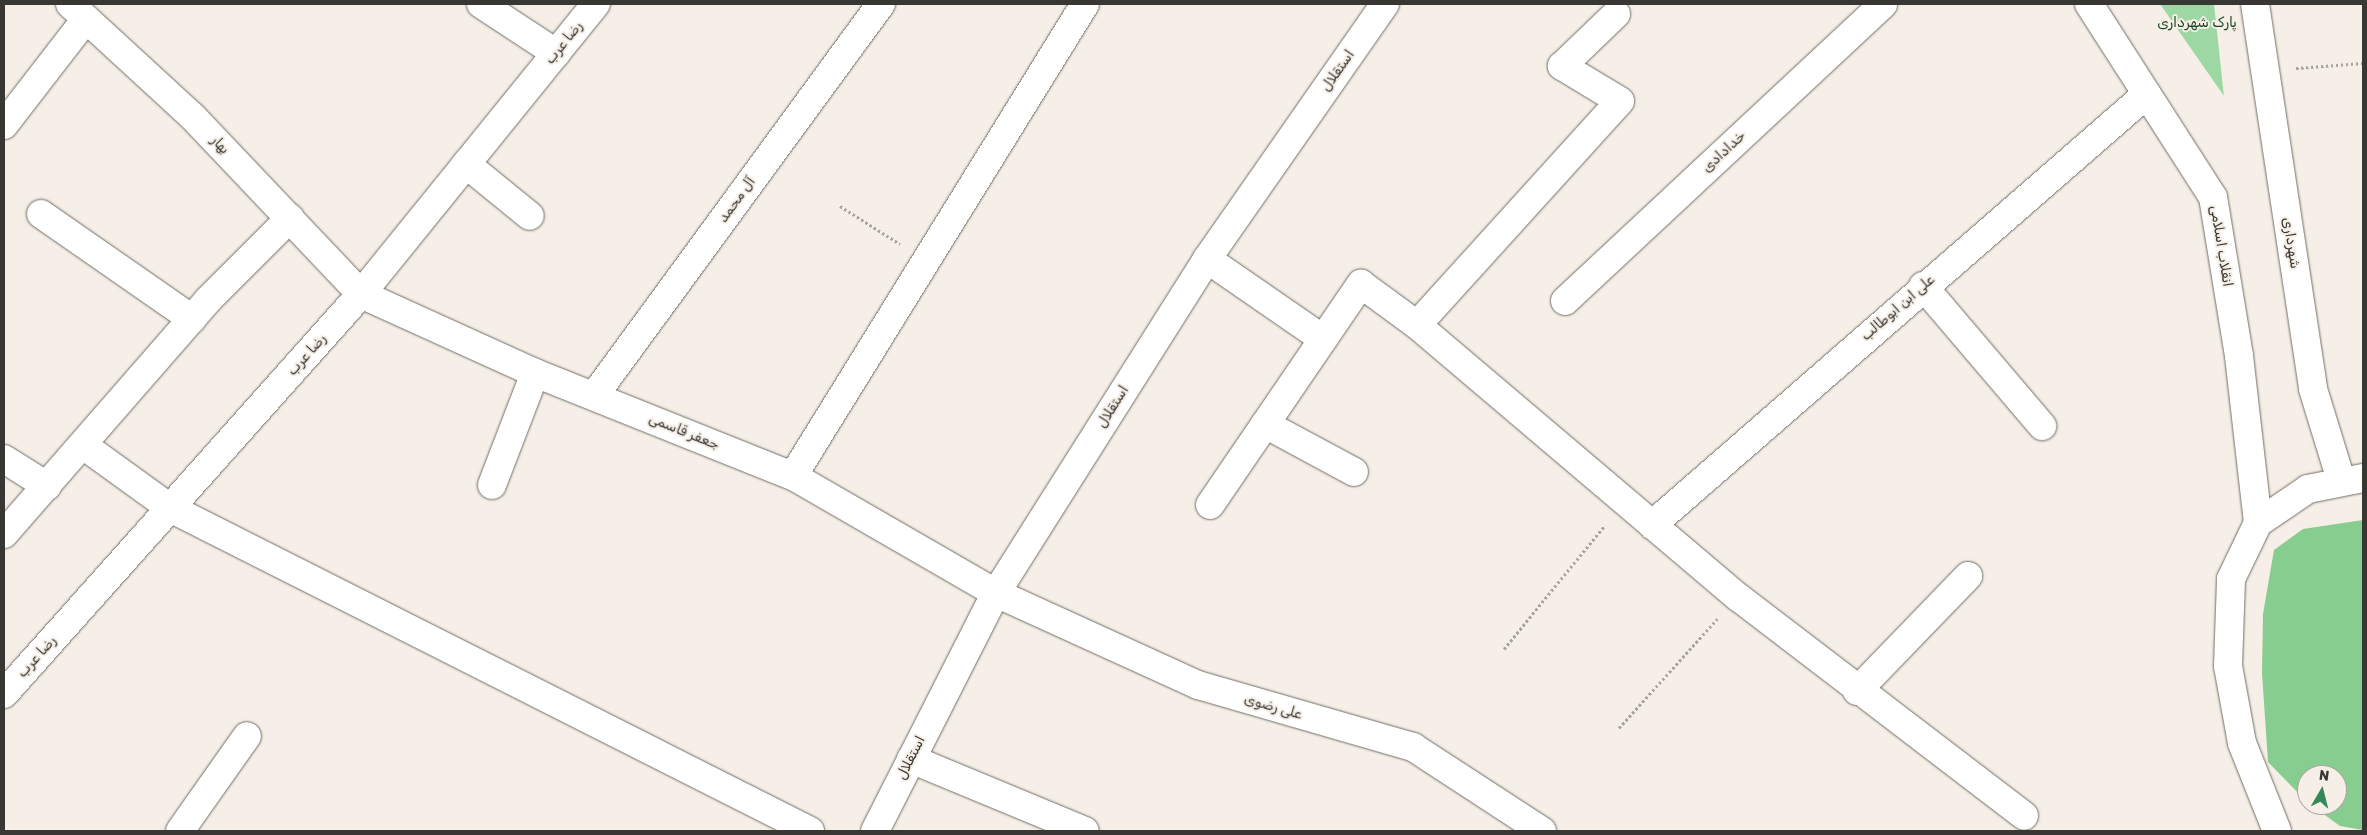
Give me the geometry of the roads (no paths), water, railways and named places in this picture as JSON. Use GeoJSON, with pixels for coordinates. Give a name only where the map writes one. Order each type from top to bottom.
{"type":"FeatureCollection","features":[{"type":"Feature","properties":{"kind":"street"},"geometry":{"type":"LineString","coordinates":[[481,4],[556,53]]}},
{"type":"Feature","properties":{"kind":"street","name":"رضا عرب"},"geometry":{"type":"LineString","coordinates":[[4,694],[361,294],[596,4]]}},
{"type":"Feature","properties":{"kind":"street","name":"آل محمد"},"geometry":{"type":"LineString","coordinates":[[594,396],[881,4]]}},
{"type":"Feature","properties":{"kind":"street"},"geometry":{"type":"LineString","coordinates":[[793,476],[1085,4]]}},
{"type":"Feature","properties":{"kind":"street","name":"استقلال"},"geometry":{"type":"LineString","coordinates":[[875,831],[996,593],[1207,259],[1386,4]]}},
{"type":"Feature","properties":{"kind":"street","name":"خدادادی"},"geometry":{"type":"LineString","coordinates":[[1565,301],[1882,4]]}},
{"type":"Feature","properties":{"kind":"street","name":"انقلاب اسلامی"},"geometry":{"type":"LineString","coordinates":[[2089,4],[2213,197],[2239,356],[2258,523]]}},
{"type":"Feature","properties":{"kind":"street","name":"شهرداری"},"geometry":{"type":"LineString","coordinates":[[2255,4],[2313,390],[2352,479]]}},
{"type":"Feature","properties":{"kind":"street"},"geometry":{"type":"LineString","coordinates":[[4,125],[78,11]]}},
{"type":"Feature","properties":{"kind":"street","name":"بهار"},"geometry":{"type":"LineString","coordinates":[[78,11],[193,117],[361,294]]}},
{"type":"Feature","properties":{"kind":"street"},"geometry":{"type":"LineString","coordinates":[[1417,326],[1620,101],[1562,66],[1616,14]]}},
{"type":"Feature","properties":{"kind":"street","name":"علی ابن ابوطالب"},"geometry":{"type":"LineString","coordinates":[[1652,525],[1923,286],[2147,94]]}},
{"type":"Feature","properties":{"kind":"street"},"geometry":{"type":"LineString","coordinates":[[466,164],[530,216]]}},
{"type":"Feature","properties":{"kind":"street"},"geometry":{"type":"LineString","coordinates":[[42,214],[192,319]]}},
{"type":"Feature","properties":{"kind":"street"},"geometry":{"type":"LineString","coordinates":[[4,534],[192,319],[290,218]]}},
{"type":"Feature","properties":{"kind":"street"},"geometry":{"type":"LineString","coordinates":[[1207,259],[1323,339]]}},
{"type":"Feature","properties":{"kind":"street"},"geometry":{"type":"LineString","coordinates":[[1210,505],[1361,284],[1417,326],[1738,597],[1857,691],[2024,816]]}},
{"type":"Feature","properties":{"kind":"street"},"geometry":{"type":"LineString","coordinates":[[1923,286],[2042,426]]}},
{"type":"Feature","properties":{"kind":"street","name":"جعفر قاسمی"},"geometry":{"type":"LineString","coordinates":[[361,294],[535,373],[793,476],[996,593]]}},
{"type":"Feature","properties":{"kind":"street"},"geometry":{"type":"LineString","coordinates":[[492,485],[535,373]]}},
{"type":"Feature","properties":{"kind":"street"},"geometry":{"type":"LineString","coordinates":[[1265,424],[1354,472]]}},
{"type":"Feature","properties":{"kind":"street"},"geometry":{"type":"LineString","coordinates":[[83,445],[170,508],[810,831]]}},
{"type":"Feature","properties":{"kind":"street"},"geometry":{"type":"LineString","coordinates":[[4,459],[47,486]]}},
{"type":"Feature","properties":{"kind":"street"},"geometry":{"type":"LineString","coordinates":[[2283,828],[2242,743],[2228,666],[2231,579],[2258,523],[2308,489],[2352,479]]}},
{"type":"Feature","properties":{"kind":"street"},"geometry":{"type":"LineString","coordinates":[[1857,691],[1968,576]]}},
{"type":"Feature","properties":{"kind":"street","name":"علی رضوی"},"geometry":{"type":"LineString","coordinates":[[996,593],[1198,685],[1413,747],[1542,831]]}},
{"type":"Feature","properties":{"kind":"street"},"geometry":{"type":"LineString","coordinates":[[180,831],[247,736]]}},
{"type":"Feature","properties":{"kind":"street"},"geometry":{"type":"LineString","coordinates":[[911,759],[1084,831]]}},
{"type":"Feature","properties":{"kind":"park label","name":"پارک شهرداری"},"geometry":{"type":"Point","coordinates":[2197,23]}}]}
